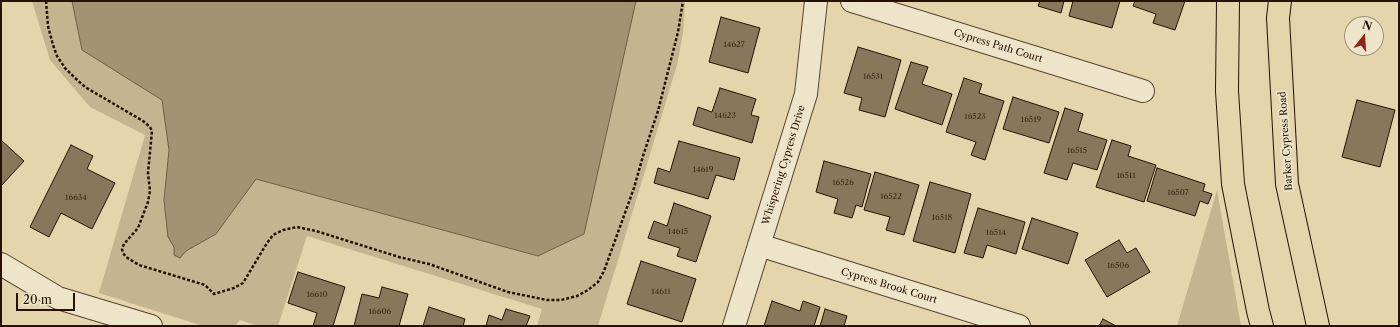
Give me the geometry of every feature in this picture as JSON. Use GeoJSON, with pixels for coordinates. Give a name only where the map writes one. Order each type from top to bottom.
{"type":"FeatureCollection","features":[{"type":"Feature","properties":{"kind":"main road"},"geometry":{"type":"LineString","coordinates":[[1228,1],[1227,91],[1233,184],[1262,326]]}},
{"type":"Feature","properties":{"kind":"main road","name":"Barker Cypress Road"},"geometry":{"type":"LineString","coordinates":[[1280,1],[1278,18],[1287,184],[1318,326]]}},
{"type":"Feature","properties":{"kind":"street","name":"Whispering Cypress Drive"},"geometry":{"type":"LineString","coordinates":[[734,326],[806,94],[816,1]]}},
{"type":"Feature","properties":{"kind":"street","name":"Cypress Path Court"},"geometry":{"type":"LineString","coordinates":[[852,1],[1144,91]]}},
{"type":"Feature","properties":{"kind":"street","name":"Cypress Brook Court"},"geometry":{"type":"LineString","coordinates":[[760,245],[1020,326]]}},
{"type":"Feature","properties":{"kind":"street"},"geometry":{"type":"LineString","coordinates":[[1,264],[58,298],[151,326]]}},
{"type":"Feature","properties":{"kind":"path"},"geometry":{"type":"LineString","coordinates":[[46,1],[48,26],[57,56],[65,68],[85,87],[143,121],[152,131],[148,173],[150,191],[148,202],[138,228],[124,244],[122,249],[126,257],[139,265],[205,285],[214,294],[234,288],[243,283],[267,242],[273,235],[283,230],[297,227],[316,231],[399,257],[428,264],[508,292],[547,300],[561,300],[577,296],[598,282],[604,271],[634,188],[658,111],[678,32],[683,1]]}},
{"type":"Feature","properties":{"kind":"shaded area"},"geometry":{"type":"Polygon","coordinates":[[[32,1],[685,1],[683,33],[677,65],[598,326],[537,326],[542,309],[307,236],[278,326],[257,326],[240,320],[235,326],[203,326],[99,293],[145,135],[90,107],[50,60],[32,1]]]}},
{"type":"Feature","properties":{"kind":"shaded area"},"geometry":{"type":"Polygon","coordinates":[[[72,1],[636,1],[584,234],[538,256],[256,179],[216,234],[186,251],[180,258],[174,255],[174,247],[168,237],[164,200],[169,150],[162,100],[82,50],[72,1]]]}},
{"type":"Feature","properties":{"kind":"shaded area"},"geometry":{"type":"Polygon","coordinates":[[[1217,190],[1241,326],[1177,326],[1217,190]]]}},
{"type":"Feature","properties":{"kind":"building"},"geometry":{"type":"Polygon","coordinates":[[[1040,1],[1064,1],[1061,13],[1038,6],[1040,1]]]}},
{"type":"Feature","properties":{"kind":"building"},"geometry":{"type":"Polygon","coordinates":[[[1073,1],[1120,1],[1112,28],[1069,16],[1073,1]]]}},
{"type":"Feature","properties":{"kind":"building"},"geometry":{"type":"Polygon","coordinates":[[[1135,1],[1185,1],[1175,30],[1153,23],[1156,14],[1133,6],[1135,1]]]}},
{"type":"Feature","properties":{"kind":"building"},"geometry":{"type":"Polygon","coordinates":[[[721,17],[760,28],[748,73],[709,62],[721,17]]]}},
{"type":"Feature","properties":{"kind":"building"},"geometry":{"type":"Polygon","coordinates":[[[858,47],[901,60],[885,117],[859,110],[862,98],[844,93],[858,47]]]}},
{"type":"Feature","properties":{"kind":"building"},"geometry":{"type":"Polygon","coordinates":[[[911,62],[928,67],[922,84],[952,94],[942,125],[895,109],[911,62]]]}},
{"type":"Feature","properties":{"kind":"building"},"geometry":{"type":"Polygon","coordinates":[[[964,78],[982,84],[979,93],[1004,101],[985,160],[971,155],[976,142],[946,132],[964,78]]]}},
{"type":"Feature","properties":{"kind":"building"},"geometry":{"type":"Polygon","coordinates":[[[720,88],[756,99],[751,115],[759,117],[752,143],[693,125],[698,107],[712,112],[720,88]]]}},
{"type":"Feature","properties":{"kind":"building"},"geometry":{"type":"Polygon","coordinates":[[[1013,97],[1059,112],[1049,143],[1003,129],[1013,97]]]}},
{"type":"Feature","properties":{"kind":"building"},"geometry":{"type":"Polygon","coordinates":[[[1357,100],[1395,110],[1380,167],[1342,157],[1357,100]]]}},
{"type":"Feature","properties":{"kind":"building"},"geometry":{"type":"Polygon","coordinates":[[[1065,108],[1083,114],[1078,131],[1107,140],[1097,170],[1073,163],[1067,180],[1044,173],[1065,108]]]}},
{"type":"Feature","properties":{"kind":"building"},"geometry":{"type":"Polygon","coordinates":[[[1,140],[24,161],[1,186],[1,140]]]}},
{"type":"Feature","properties":{"kind":"building"},"geometry":{"type":"Polygon","coordinates":[[[1112,140],[1131,146],[1128,156],[1156,165],[1144,202],[1096,187],[1112,140]]]}},
{"type":"Feature","properties":{"kind":"building"},"geometry":{"type":"Polygon","coordinates":[[[679,141],[740,158],[734,180],[716,175],[708,199],[654,183],[658,168],[670,172],[679,141]]]}},
{"type":"Feature","properties":{"kind":"building"},"geometry":{"type":"Polygon","coordinates":[[[71,145],[93,156],[87,169],[115,183],[92,229],[61,213],[49,237],[30,227],[71,145]]]}},
{"type":"Feature","properties":{"kind":"building"},"geometry":{"type":"Polygon","coordinates":[[[824,161],[871,174],[862,207],[856,205],[852,218],[834,213],[838,199],[816,192],[824,161]]]}},
{"type":"Feature","properties":{"kind":"building"},"geometry":{"type":"Polygon","coordinates":[[[1157,168],[1205,184],[1203,191],[1212,194],[1208,204],[1200,201],[1195,216],[1147,201],[1157,168]]]}},
{"type":"Feature","properties":{"kind":"building"},"geometry":{"type":"Polygon","coordinates":[[[875,172],[919,185],[904,235],[886,230],[890,217],[864,210],[875,172]]]}},
{"type":"Feature","properties":{"kind":"building"},"geometry":{"type":"Polygon","coordinates":[[[930,182],[971,194],[955,253],[913,241],[930,182]]]}},
{"type":"Feature","properties":{"kind":"building"},"geometry":{"type":"Polygon","coordinates":[[[674,203],[711,216],[696,262],[677,256],[680,248],[648,238],[654,221],[667,226],[674,203]]]}},
{"type":"Feature","properties":{"kind":"building"},"geometry":{"type":"Polygon","coordinates":[[[978,208],[1025,222],[1016,254],[987,245],[983,258],[964,253],[978,208]]]}},
{"type":"Feature","properties":{"kind":"building"},"geometry":{"type":"Polygon","coordinates":[[[1032,218],[1078,233],[1068,264],[1022,249],[1032,218]]]}},
{"type":"Feature","properties":{"kind":"building"},"geometry":{"type":"Polygon","coordinates":[[[1119,240],[1127,253],[1136,248],[1150,272],[1107,297],[1085,260],[1119,240]]]}},
{"type":"Feature","properties":{"kind":"building"},"geometry":{"type":"Polygon","coordinates":[[[641,261],[696,279],[682,322],[627,304],[641,261]]]}},
{"type":"Feature","properties":{"kind":"building"},"geometry":{"type":"Polygon","coordinates":[[[298,272],[345,287],[333,326],[313,326],[317,313],[288,303],[298,272]]]}},
{"type":"Feature","properties":{"kind":"building"},"geometry":{"type":"Polygon","coordinates":[[[382,287],[408,294],[399,326],[354,326],[362,294],[379,298],[382,287]]]}},
{"type":"Feature","properties":{"kind":"building"},"geometry":{"type":"Polygon","coordinates":[[[772,301],[800,311],[803,301],[820,307],[814,326],[764,326],[772,301]]]}},
{"type":"Feature","properties":{"kind":"building"},"geometry":{"type":"Polygon","coordinates":[[[429,307],[465,319],[463,326],[423,326],[429,307]]]}},
{"type":"Feature","properties":{"kind":"building"},"geometry":{"type":"Polygon","coordinates":[[[506,309],[530,316],[526,326],[486,326],[489,315],[502,320],[506,309]]]}},
{"type":"Feature","properties":{"kind":"building"},"geometry":{"type":"Polygon","coordinates":[[[825,309],[847,316],[844,326],[820,326],[825,309]]]}},
{"type":"Feature","properties":{"kind":"building"},"geometry":{"type":"Polygon","coordinates":[[[1103,319],[1116,326],[1099,326],[1103,319]]]}}]}
